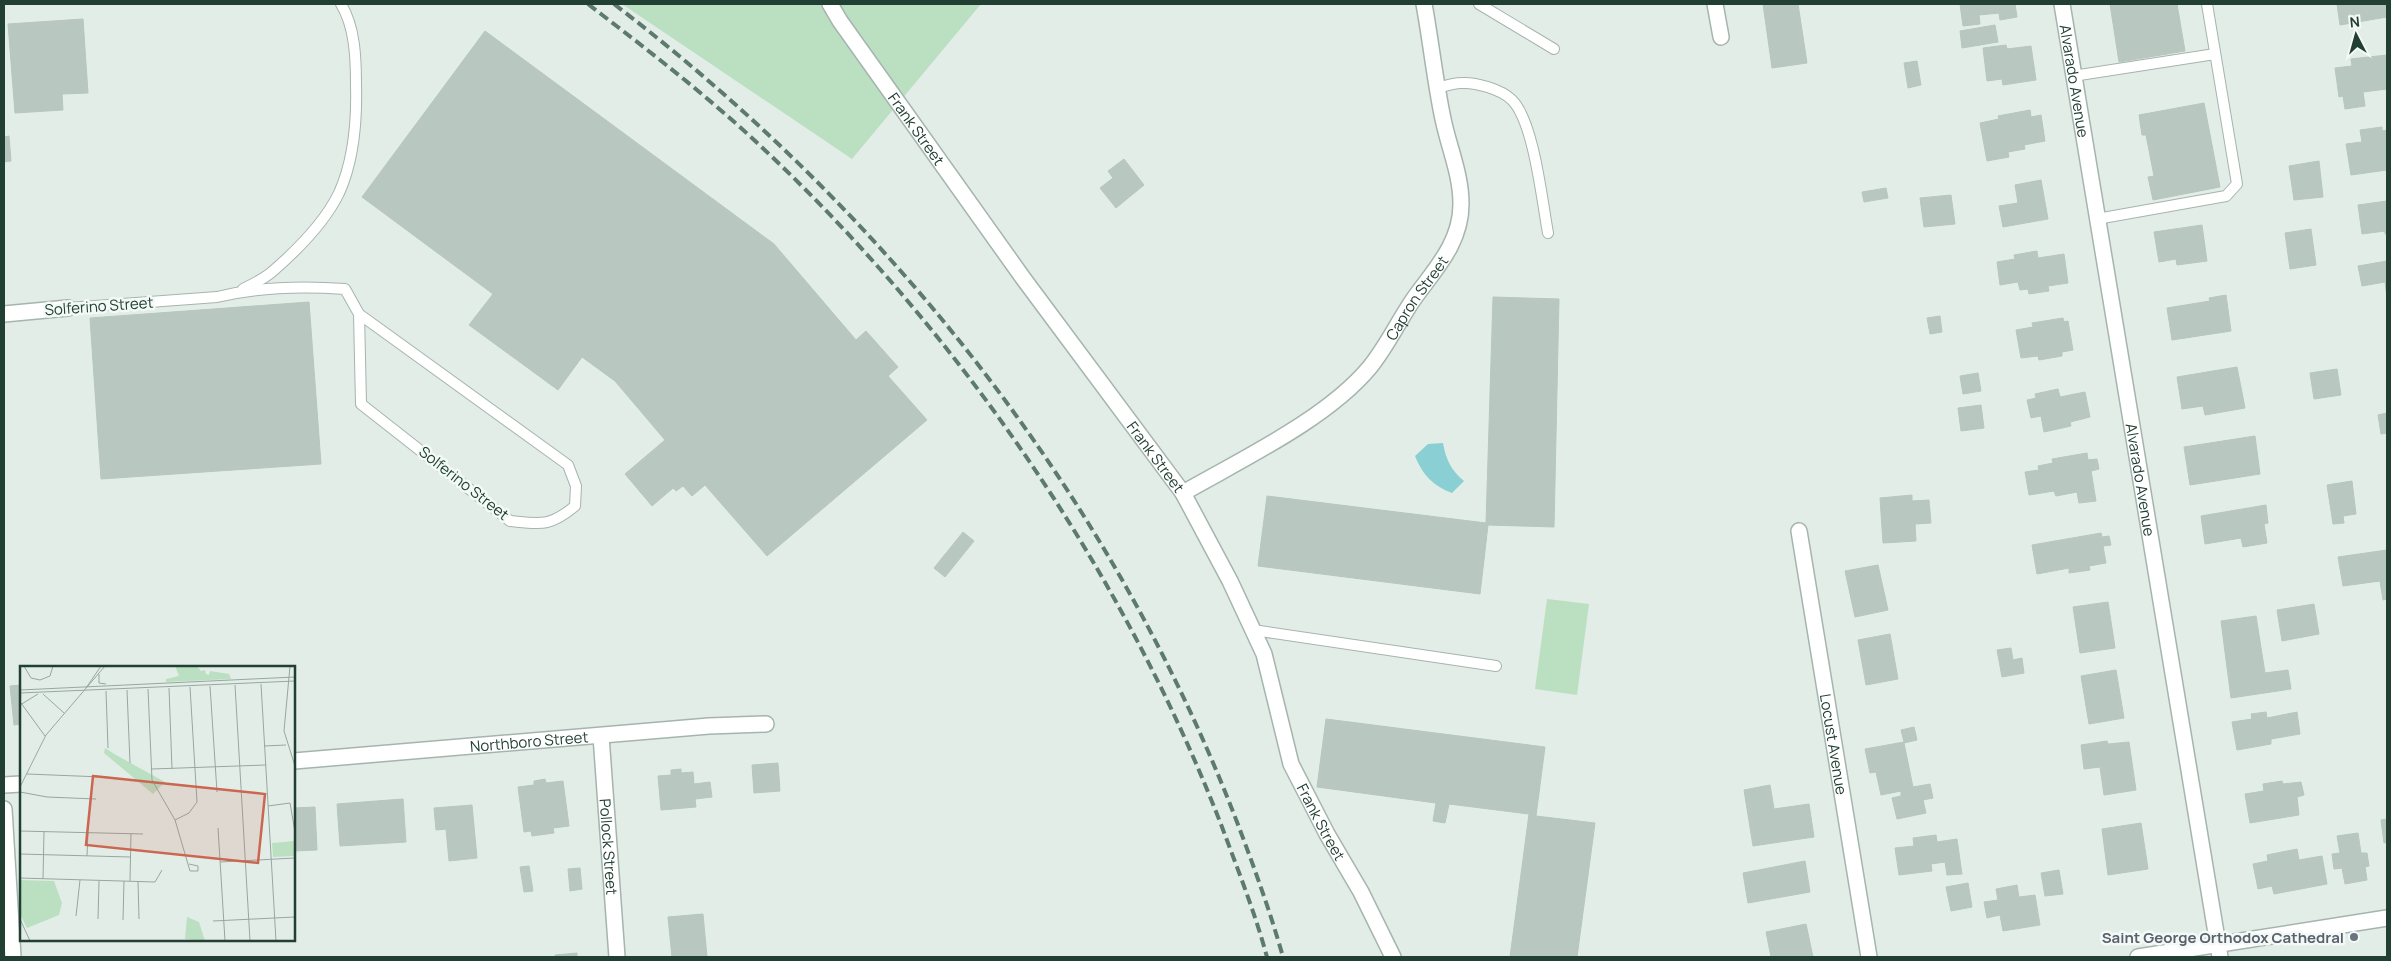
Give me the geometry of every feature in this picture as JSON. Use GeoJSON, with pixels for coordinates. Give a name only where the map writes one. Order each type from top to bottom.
{"type":"FeatureCollection","features":[{"type":"Feature","properties":{"kind":"street","name":"Frank Street"},"geometry":{"type":"LineString","coordinates":[[830,4],[846,30],[1023,278],[1183,493],[1264,654],[1291,764],[1327,834],[1361,892],[1393,957]]}},
{"type":"Feature","properties":{"kind":"street","name":"Capron Street"},"geometry":{"type":"LineString","coordinates":[[1183,493],[1319,414],[1353,384],[1369,368],[1413,300],[1449,251],[1461,206],[1459,177],[1443,120],[1424,4]]}},
{"type":"Feature","properties":{"kind":"street"},"geometry":{"type":"LineString","coordinates":[[1715,4],[1721,37]]}},
{"type":"Feature","properties":{"kind":"street","name":"Alvarado Avenue"},"geometry":{"type":"LineString","coordinates":[[2062,4],[2219,951]]}},
{"type":"Feature","properties":{"kind":"street","name":"Solferino Street"},"geometry":{"type":"LineString","coordinates":[[4,314],[68,308]]}},
{"type":"Feature","properties":{"kind":"street","name":"Locust Avenue"},"geometry":{"type":"LineString","coordinates":[[1799,531],[1869,957]]}},
{"type":"Feature","properties":{"kind":"street","name":"Northboro Street"},"geometry":{"type":"LineString","coordinates":[[295,761],[710,726],[766,724]]}},
{"type":"Feature","properties":{"kind":"street","name":"Pollock Street"},"geometry":{"type":"LineString","coordinates":[[601,736],[617,957]]}},
{"type":"Feature","properties":{"kind":"street"},"geometry":{"type":"LineString","coordinates":[[4,785],[20,784]]}},
{"type":"Feature","properties":{"kind":"street"},"geometry":{"type":"LineString","coordinates":[[4,810],[13,957]]}},
{"type":"Feature","properties":{"kind":"street"},"geometry":{"type":"LineString","coordinates":[[2138,957],[2219,951],[2387,918]]}},
{"type":"Feature","properties":{"kind":"lane"},"geometry":{"type":"LineString","coordinates":[[240,291],[277,267],[324,216],[339,194],[351,157],[356,113],[356,68],[349,18],[341,4]]}},
{"type":"Feature","properties":{"kind":"lane"},"geometry":{"type":"LineString","coordinates":[[1479,4],[1554,49]]}},
{"type":"Feature","properties":{"kind":"lane"},"geometry":{"type":"LineString","coordinates":[[2097,219],[2226,196],[2237,184],[2207,4]]}},
{"type":"Feature","properties":{"kind":"lane"},"geometry":{"type":"LineString","coordinates":[[2073,76],[2215,54]]}},
{"type":"Feature","properties":{"kind":"lane"},"geometry":{"type":"LineString","coordinates":[[1438,88],[1461,83],[1491,88],[1512,100],[1531,142],[1548,233]]}},
{"type":"Feature","properties":{"kind":"lane","name":"Solferino Street"},"geometry":{"type":"LineString","coordinates":[[68,308],[217,297],[240,291],[314,287],[345,289],[359,314],[568,465],[576,486],[575,506],[558,520],[538,524],[510,521],[361,404],[359,314]]}},
{"type":"Feature","properties":{"kind":"lane"},"geometry":{"type":"LineString","coordinates":[[1253,630],[1496,666]]}},
{"type":"Feature","properties":{"kind":"green space"},"geometry":{"type":"Polygon","coordinates":[[[622,4],[981,4],[852,159],[622,4]]]}},
{"type":"Feature","properties":{"kind":"green space"},"geometry":{"type":"Polygon","coordinates":[[[1547,599],[1589,604],[1577,695],[1535,689],[1547,599]]]}},
{"type":"Feature","properties":{"kind":"water"},"geometry":{"type":"Polygon","coordinates":[[[1443,443],[1450,464],[1464,481],[1452,493],[1439,487],[1429,479],[1421,469],[1415,456],[1428,444],[1443,443]]]}},
{"type":"Feature","properties":{"kind":"building"},"geometry":{"type":"Polygon","coordinates":[[[1763,4],[1798,4],[1807,63],[1772,68],[1763,4]]]}},
{"type":"Feature","properties":{"kind":"building"},"geometry":{"type":"Polygon","coordinates":[[[1960,4],[2015,4],[2017,17],[2000,20],[1999,13],[1979,15],[1980,24],[1963,26],[1960,4]]]}},
{"type":"Feature","properties":{"kind":"building"},"geometry":{"type":"Polygon","coordinates":[[[2110,4],[2177,4],[2185,51],[2119,62],[2110,4]]]}},
{"type":"Feature","properties":{"kind":"building"},"geometry":{"type":"Polygon","coordinates":[[[2337,4],[2386,4],[2387,17],[2340,25],[2337,4]]]}},
{"type":"Feature","properties":{"kind":"building"},"geometry":{"type":"Polygon","coordinates":[[[83,19],[88,93],[62,94],[63,110],[15,113],[8,24],[83,19]]]}},
{"type":"Feature","properties":{"kind":"building"},"geometry":{"type":"Polygon","coordinates":[[[1995,25],[1998,42],[1962,48],[1960,31],[1995,25]]]}},
{"type":"Feature","properties":{"kind":"building"},"geometry":{"type":"Polygon","coordinates":[[[485,31],[774,244],[856,340],[866,331],[898,367],[888,376],[927,420],[767,556],[705,485],[692,496],[683,486],[676,491],[673,488],[652,506],[625,474],[665,440],[615,381],[582,357],[558,390],[469,325],[493,294],[362,197],[485,31]]]}},
{"type":"Feature","properties":{"kind":"building"},"geometry":{"type":"Polygon","coordinates":[[[2006,45],[2007,49],[2031,46],[2036,80],[2003,85],[2002,79],[1987,81],[1983,48],[2006,45]]]}},
{"type":"Feature","properties":{"kind":"building"},"geometry":{"type":"Polygon","coordinates":[[[2387,55],[2387,89],[2363,92],[2365,106],[2345,109],[2343,96],[2339,97],[2335,68],[2352,66],[2351,59],[2387,55]]]}},
{"type":"Feature","properties":{"kind":"building"},"geometry":{"type":"Polygon","coordinates":[[[1917,61],[1921,85],[1908,88],[1904,63],[1917,61]]]}},
{"type":"Feature","properties":{"kind":"building"},"geometry":{"type":"Polygon","coordinates":[[[2204,103],[2220,187],[2153,200],[2148,177],[2154,176],[2146,135],[2142,135],[2139,115],[2204,103]]]}},
{"type":"Feature","properties":{"kind":"building"},"geometry":{"type":"Polygon","coordinates":[[[2030,110],[2031,117],[2041,115],[2045,141],[2024,145],[2025,149],[2008,152],[2009,157],[1987,161],[1980,123],[1999,119],[1998,116],[2030,110]]]}},
{"type":"Feature","properties":{"kind":"building"},"geometry":{"type":"Polygon","coordinates":[[[2382,127],[2382,131],[2387,130],[2387,170],[2351,175],[2346,144],[2362,142],[2360,130],[2382,127]]]}},
{"type":"Feature","properties":{"kind":"building"},"geometry":{"type":"Polygon","coordinates":[[[9,136],[11,161],[4,162],[4,137],[9,136]]]}},
{"type":"Feature","properties":{"kind":"building"},"geometry":{"type":"Polygon","coordinates":[[[1124,159],[1144,185],[1116,208],[1100,188],[1113,178],[1108,171],[1124,159]]]}},
{"type":"Feature","properties":{"kind":"building"},"geometry":{"type":"Polygon","coordinates":[[[2319,161],[2323,197],[2294,200],[2289,166],[2319,161]]]}},
{"type":"Feature","properties":{"kind":"building"},"geometry":{"type":"Polygon","coordinates":[[[2041,180],[2048,219],[2003,227],[1999,206],[2018,203],[2015,185],[2041,180]]]}},
{"type":"Feature","properties":{"kind":"building"},"geometry":{"type":"Polygon","coordinates":[[[1886,188],[1888,198],[1864,202],[1862,192],[1886,188]]]}},
{"type":"Feature","properties":{"kind":"building"},"geometry":{"type":"Polygon","coordinates":[[[1951,195],[1955,224],[1924,227],[1920,198],[1951,195]]]}},
{"type":"Feature","properties":{"kind":"building"},"geometry":{"type":"Polygon","coordinates":[[[2387,201],[2387,234],[2385,234],[2385,231],[2362,234],[2358,205],[2387,201]]]}},
{"type":"Feature","properties":{"kind":"building"},"geometry":{"type":"Polygon","coordinates":[[[2202,225],[2207,261],[2177,265],[2176,259],[2159,262],[2154,232],[2202,225]]]}},
{"type":"Feature","properties":{"kind":"building"},"geometry":{"type":"Polygon","coordinates":[[[2311,229],[2316,265],[2290,269],[2285,233],[2311,229]]]}},
{"type":"Feature","properties":{"kind":"building"},"geometry":{"type":"Polygon","coordinates":[[[2037,251],[2038,258],[2064,254],[2068,283],[2048,286],[2049,291],[2029,294],[2028,289],[2020,290],[2018,282],[2000,285],[1997,262],[2015,259],[2014,255],[2037,251]]]}},
{"type":"Feature","properties":{"kind":"building"},"geometry":{"type":"Polygon","coordinates":[[[2387,261],[2387,298],[2385,282],[2362,286],[2358,266],[2387,261]]]}},
{"type":"Feature","properties":{"kind":"building"},"geometry":{"type":"Polygon","coordinates":[[[2226,295],[2231,331],[2172,340],[2167,308],[2210,301],[2209,298],[2226,295]]]}},
{"type":"Feature","properties":{"kind":"building"},"geometry":{"type":"Polygon","coordinates":[[[1493,297],[1559,299],[1554,527],[1488,525],[1480,594],[1258,566],[1267,496],[1486,523],[1493,297]]]}},
{"type":"Feature","properties":{"kind":"building"},"geometry":{"type":"Polygon","coordinates":[[[309,302],[321,464],[101,479],[90,318],[309,302]]]}},
{"type":"Feature","properties":{"kind":"building"},"geometry":{"type":"Polygon","coordinates":[[[1940,316],[1942,332],[1930,334],[1927,318],[1940,316]]]}},
{"type":"Feature","properties":{"kind":"building"},"geometry":{"type":"Polygon","coordinates":[[[2063,318],[2064,322],[2068,321],[2073,350],[2062,352],[2062,356],[2039,360],[2038,356],[2021,358],[2016,330],[2033,327],[2032,323],[2063,318]]]}},
{"type":"Feature","properties":{"kind":"building"},"geometry":{"type":"Polygon","coordinates":[[[2237,367],[2245,408],[2205,415],[2203,406],[2182,409],[2177,377],[2237,367]]]}},
{"type":"Feature","properties":{"kind":"building"},"geometry":{"type":"Polygon","coordinates":[[[2337,369],[2341,395],[2314,399],[2310,373],[2337,369]]]}},
{"type":"Feature","properties":{"kind":"building"},"geometry":{"type":"Polygon","coordinates":[[[1978,373],[1981,391],[1963,394],[1960,376],[1978,373]]]}},
{"type":"Feature","properties":{"kind":"building"},"geometry":{"type":"Polygon","coordinates":[[[2058,389],[2060,397],[2085,392],[2090,417],[2070,422],[2071,426],[2044,432],[2041,416],[2031,418],[2027,400],[2036,398],[2035,394],[2058,389]]]}},
{"type":"Feature","properties":{"kind":"building"},"geometry":{"type":"Polygon","coordinates":[[[1981,405],[1984,428],[1961,431],[1958,408],[1981,405]]]}},
{"type":"Feature","properties":{"kind":"building"},"geometry":{"type":"Polygon","coordinates":[[[2387,413],[2387,433],[2381,434],[2378,415],[2387,413]]]}},
{"type":"Feature","properties":{"kind":"building"},"geometry":{"type":"Polygon","coordinates":[[[2255,436],[2260,474],[2190,485],[2184,447],[2255,436]]]}},
{"type":"Feature","properties":{"kind":"building"},"geometry":{"type":"Polygon","coordinates":[[[2087,453],[2088,460],[2097,459],[2099,469],[2091,471],[2096,501],[2079,503],[2077,492],[2056,496],[2054,491],[2029,495],[2025,472],[2039,470],[2038,466],[2053,463],[2052,459],[2087,453]]]}},
{"type":"Feature","properties":{"kind":"building"},"geometry":{"type":"Polygon","coordinates":[[[2352,481],[2356,514],[2343,516],[2344,523],[2333,524],[2327,485],[2352,481]]]}},
{"type":"Feature","properties":{"kind":"building"},"geometry":{"type":"Polygon","coordinates":[[[1912,495],[1912,501],[1929,500],[1931,523],[1915,524],[1916,541],[1883,543],[1880,498],[1912,495]]]}},
{"type":"Feature","properties":{"kind":"building"},"geometry":{"type":"Polygon","coordinates":[[[2266,505],[2268,523],[2264,524],[2267,543],[2243,547],[2241,538],[2205,544],[2201,516],[2266,505]]]}},
{"type":"Feature","properties":{"kind":"building"},"geometry":{"type":"Polygon","coordinates":[[[963,532],[974,541],[945,577],[934,568],[963,532]]]}},
{"type":"Feature","properties":{"kind":"building"},"geometry":{"type":"Polygon","coordinates":[[[2101,533],[2102,537],[2109,536],[2111,545],[2103,546],[2106,563],[2089,566],[2090,570],[2069,573],[2069,568],[2037,574],[2032,545],[2101,533]]]}},
{"type":"Feature","properties":{"kind":"building"},"geometry":{"type":"Polygon","coordinates":[[[2387,550],[2387,599],[2383,600],[2380,581],[2343,586],[2338,557],[2387,550]]]}},
{"type":"Feature","properties":{"kind":"building"},"geometry":{"type":"Polygon","coordinates":[[[1878,565],[1888,610],[1855,617],[1845,571],[1878,565]]]}},
{"type":"Feature","properties":{"kind":"building"},"geometry":{"type":"Polygon","coordinates":[[[2108,602],[2115,648],[2080,653],[2073,607],[2108,602]]]}},
{"type":"Feature","properties":{"kind":"building"},"geometry":{"type":"Polygon","coordinates":[[[2314,604],[2319,634],[2282,641],[2277,610],[2314,604]]]}},
{"type":"Feature","properties":{"kind":"building"},"geometry":{"type":"Polygon","coordinates":[[[2256,616],[2265,673],[2288,670],[2291,689],[2231,698],[2221,621],[2256,616]]]}},
{"type":"Feature","properties":{"kind":"building"},"geometry":{"type":"Polygon","coordinates":[[[1890,634],[1898,679],[1866,685],[1858,640],[1890,634]]]}},
{"type":"Feature","properties":{"kind":"building"},"geometry":{"type":"Polygon","coordinates":[[[2011,648],[2013,660],[2022,658],[2024,673],[2002,677],[1997,650],[2011,648]]]}},
{"type":"Feature","properties":{"kind":"building"},"geometry":{"type":"Polygon","coordinates":[[[2116,670],[2124,718],[2089,724],[2081,676],[2116,670]]]}},
{"type":"Feature","properties":{"kind":"building"},"geometry":{"type":"Polygon","coordinates":[[[20,685],[20,724],[14,725],[10,686],[20,685]]]}},
{"type":"Feature","properties":{"kind":"building"},"geometry":{"type":"Polygon","coordinates":[[[2266,712],[2267,718],[2297,712],[2300,734],[2271,739],[2271,744],[2237,750],[2232,722],[2252,719],[2251,714],[2266,712]]]}},
{"type":"Feature","properties":{"kind":"building"},"geometry":{"type":"Polygon","coordinates":[[[1326,719],[1545,747],[1536,816],[1595,823],[1577,957],[1510,957],[1529,814],[1449,804],[1445,823],[1433,821],[1436,803],[1317,787],[1326,719]]]}},
{"type":"Feature","properties":{"kind":"building"},"geometry":{"type":"Polygon","coordinates":[[[1914,727],[1917,740],[1904,743],[1913,787],[1930,784],[1933,798],[1923,800],[1926,813],[1897,819],[1892,798],[1901,796],[1901,791],[1881,795],[1876,772],[1870,773],[1865,749],[1904,742],[1901,730],[1914,727]]]}},
{"type":"Feature","properties":{"kind":"building"},"geometry":{"type":"Polygon","coordinates":[[[2107,741],[2108,744],[2129,742],[2136,790],[2104,795],[2100,767],[2084,769],[2081,745],[2107,741]]]}},
{"type":"Feature","properties":{"kind":"building"},"geometry":{"type":"Polygon","coordinates":[[[778,763],[780,791],[754,793],[752,765],[778,763]]]}},
{"type":"Feature","properties":{"kind":"building"},"geometry":{"type":"Polygon","coordinates":[[[681,769],[681,773],[693,772],[694,784],[710,782],[712,797],[695,799],[696,807],[661,810],[658,776],[671,775],[671,770],[681,769]]]}},
{"type":"Feature","properties":{"kind":"building"},"geometry":{"type":"Polygon","coordinates":[[[545,779],[546,783],[563,781],[569,826],[553,828],[554,833],[532,836],[531,831],[524,832],[518,787],[534,785],[534,781],[545,779]]]}},
{"type":"Feature","properties":{"kind":"building"},"geometry":{"type":"Polygon","coordinates":[[[2282,781],[2283,784],[2301,782],[2304,795],[2297,797],[2299,815],[2250,823],[2245,794],[2264,791],[2263,784],[2282,781]]]}},
{"type":"Feature","properties":{"kind":"building"},"geometry":{"type":"Polygon","coordinates":[[[1770,785],[1774,809],[1809,804],[1814,837],[1753,846],[1744,790],[1770,785]]]}},
{"type":"Feature","properties":{"kind":"building"},"geometry":{"type":"Polygon","coordinates":[[[403,799],[406,842],[340,846],[337,804],[403,799]]]}},
{"type":"Feature","properties":{"kind":"building"},"geometry":{"type":"Polygon","coordinates":[[[472,805],[477,858],[449,861],[446,829],[436,830],[434,808],[472,805]]]}},
{"type":"Feature","properties":{"kind":"building"},"geometry":{"type":"Polygon","coordinates":[[[315,807],[317,850],[295,851],[295,808],[315,807]]]}},
{"type":"Feature","properties":{"kind":"building"},"geometry":{"type":"Polygon","coordinates":[[[2387,819],[2387,842],[2384,843],[2381,820],[2387,819]]]}},
{"type":"Feature","properties":{"kind":"building"},"geometry":{"type":"Polygon","coordinates":[[[2141,823],[2148,869],[2108,875],[2102,829],[2141,823]]]}},
{"type":"Feature","properties":{"kind":"building"},"geometry":{"type":"Polygon","coordinates":[[[2358,833],[2361,853],[2367,853],[2369,866],[2365,867],[2367,880],[2345,884],[2342,868],[2334,869],[2332,854],[2340,853],[2337,836],[2358,833]]]}},
{"type":"Feature","properties":{"kind":"building"},"geometry":{"type":"Polygon","coordinates":[[[1936,835],[1937,842],[1957,839],[1962,874],[1947,875],[1945,862],[1931,864],[1932,871],[1899,875],[1895,848],[1914,846],[1913,838],[1936,835]]]}},
{"type":"Feature","properties":{"kind":"building"},"geometry":{"type":"Polygon","coordinates":[[[2297,849],[2299,860],[2322,856],[2327,884],[2274,894],[2272,886],[2258,889],[2253,864],[2268,861],[2267,855],[2297,849]]]}},
{"type":"Feature","properties":{"kind":"building"},"geometry":{"type":"Polygon","coordinates":[[[1805,861],[1810,892],[1748,903],[1743,873],[1805,861]]]}},
{"type":"Feature","properties":{"kind":"building"},"geometry":{"type":"Polygon","coordinates":[[[529,866],[533,891],[524,892],[520,867],[529,866]]]}},
{"type":"Feature","properties":{"kind":"building"},"geometry":{"type":"Polygon","coordinates":[[[580,868],[582,889],[570,891],[568,869],[580,868]]]}},
{"type":"Feature","properties":{"kind":"building"},"geometry":{"type":"Polygon","coordinates":[[[2059,870],[2063,894],[2045,896],[2041,873],[2059,870]]]}},
{"type":"Feature","properties":{"kind":"building"},"geometry":{"type":"Polygon","coordinates":[[[1968,883],[1972,907],[1951,911],[1946,887],[1968,883]]]}},
{"type":"Feature","properties":{"kind":"building"},"geometry":{"type":"Polygon","coordinates":[[[2017,885],[2019,897],[2035,895],[2040,925],[2003,931],[2000,915],[1987,918],[1984,902],[1998,900],[1996,889],[2017,885]]]}},
{"type":"Feature","properties":{"kind":"building"},"geometry":{"type":"Polygon","coordinates":[[[703,914],[707,957],[672,957],[668,917],[703,914]]]}},
{"type":"Feature","properties":{"kind":"building"},"geometry":{"type":"Polygon","coordinates":[[[1806,924],[1813,957],[1771,957],[1766,932],[1806,924]]]}},
{"type":"Feature","properties":{"kind":"building"},"geometry":{"type":"Polygon","coordinates":[[[577,953],[577,957],[555,957],[555,955],[577,953]]]}},
{"type":"Feature","properties":{"kind":"railway"},"geometry":{"type":"LineString","coordinates":[[588,4],[666,65],[741,128],[817,202],[890,280],[958,363],[1022,450],[1080,541],[1133,634],[1181,729],[1222,827],[1252,908],[1267,957]]}},
{"type":"Feature","properties":{"kind":"railway"},"geometry":{"type":"LineString","coordinates":[[614,4],[715,86],[810,175],[899,270],[982,370],[1058,476],[1126,586],[1186,702],[1237,822],[1262,889],[1283,957]]}},
{"type":"Feature","properties":{"kind":"place","name":"Saint George Orthodox Cathedral"},"geometry":{"type":"Point","coordinates":[2354,937]}}]}
